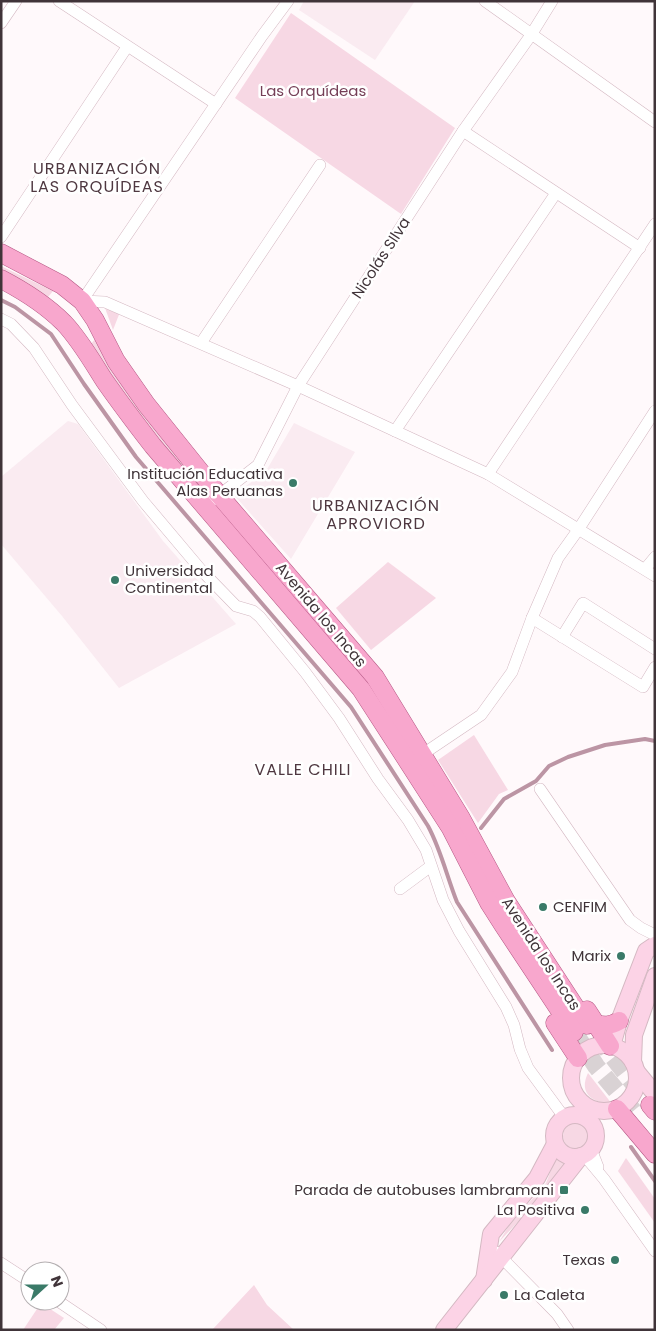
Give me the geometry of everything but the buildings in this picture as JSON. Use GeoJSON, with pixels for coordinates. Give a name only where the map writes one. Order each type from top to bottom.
{"type":"FeatureCollection","features":[{"type":"Feature","properties":{"kind":"main road","name":"Avenida los Incas"},"geometry":{"type":"LineString","coordinates":[[1,253],[62,285],[82,301],[96,320],[122,370],[146,404],[219,495],[375,677],[416,758],[456,823],[489,903],[586,1027]]}},
{"type":"Feature","properties":{"kind":"main road","name":"Avenida los Incas"},"geometry":{"type":"LineString","coordinates":[[3,281],[46,307],[65,324],[80,342],[130,416],[204,507],[361,689],[416,758]]}},
{"type":"Feature","properties":{"kind":"main road"},"geometry":{"type":"LineString","coordinates":[[46,307],[58,303],[63,291],[62,285]]}},
{"type":"Feature","properties":{"kind":"main road"},"geometry":{"type":"LineString","coordinates":[[106,382],[122,370]]}},
{"type":"Feature","properties":{"kind":"main road"},"geometry":{"type":"LineString","coordinates":[[303,620],[317,609]]}},
{"type":"Feature","properties":{"kind":"main road"},"geometry":{"type":"LineString","coordinates":[[456,823],[506,880],[586,1027],[611,1046]]}},
{"type":"Feature","properties":{"kind":"main road"},"geometry":{"type":"LineString","coordinates":[[456,823],[471,891],[492,929],[578,1058]]}},
{"type":"Feature","properties":{"kind":"main road"},"geometry":{"type":"LineString","coordinates":[[611,1046],[646,951],[655,945]]}},
{"type":"Feature","properties":{"kind":"main road"},"geometry":{"type":"LineString","coordinates":[[444,1330],[587,1151],[616,1109],[631,1098],[637,1081],[634,1035],[655,976]]}},
{"type":"Feature","properties":{"kind":"main road"},"geometry":{"type":"LineString","coordinates":[[586,1027],[612,1025],[619,1021]]}},
{"type":"Feature","properties":{"kind":"main road"},"geometry":{"type":"LineString","coordinates":[[616,1109],[597,1110],[581,1102],[576,1095],[572,1076],[578,1058],[592,1048],[601,1045],[621,1049],[635,1067],[649,1107],[655,1138]]}},
{"type":"Feature","properties":{"kind":"main road"},"geometry":{"type":"LineString","coordinates":[[576,1095],[555,1128],[553,1136],[555,1144],[562,1153],[568,1156],[587,1151]]}},
{"type":"Feature","properties":{"kind":"main road"},"geometry":{"type":"LineString","coordinates":[[616,1109],[655,1154]]}},
{"type":"Feature","properties":{"kind":"main road"},"geometry":{"type":"LineString","coordinates":[[563,1118],[573,1114],[580,1115],[592,1123],[595,1130],[587,1151]]}},
{"type":"Feature","properties":{"kind":"main road"},"geometry":{"type":"LineString","coordinates":[[484,1280],[491,1234],[537,1178],[555,1144]]}},
{"type":"Feature","properties":{"kind":"street"},"geometry":{"type":"LineString","coordinates":[[1,23],[16,1]]}},
{"type":"Feature","properties":{"kind":"street"},"geometry":{"type":"LineString","coordinates":[[59,1],[216,104]]}},
{"type":"Feature","properties":{"kind":"street"},"geometry":{"type":"LineString","coordinates":[[82,301],[288,1]]}},
{"type":"Feature","properties":{"kind":"street"},"geometry":{"type":"LineString","coordinates":[[485,1],[655,122]]}},
{"type":"Feature","properties":{"kind":"street","name":"Nicolás SIlva"},"geometry":{"type":"LineString","coordinates":[[204,507],[258,465],[298,386],[463,130],[531,35],[552,1]]}},
{"type":"Feature","properties":{"kind":"street"},"geometry":{"type":"LineString","coordinates":[[1,238],[127,47]]}},
{"type":"Feature","properties":{"kind":"street"},"geometry":{"type":"LineString","coordinates":[[463,130],[640,248]]}},
{"type":"Feature","properties":{"kind":"street"},"geometry":{"type":"LineString","coordinates":[[201,343],[320,165]]}},
{"type":"Feature","properties":{"kind":"street"},"geometry":{"type":"LineString","coordinates":[[395,431],[556,193]]}},
{"type":"Feature","properties":{"kind":"street"},"geometry":{"type":"LineString","coordinates":[[488,474],[655,224]]}},
{"type":"Feature","properties":{"kind":"street"},"geometry":{"type":"LineString","coordinates":[[82,301],[105,302],[298,386],[488,474],[650,572],[655,557]]}},
{"type":"Feature","properties":{"kind":"street"},"geometry":{"type":"LineString","coordinates":[[1,319],[11,324],[34,348],[72,405],[163,526],[232,603],[260,617],[305,672],[339,718],[426,850],[443,900],[459,931],[506,1007],[528,1068],[563,1118]]}},
{"type":"Feature","properties":{"kind":"street"},"geometry":{"type":"LineString","coordinates":[[416,758],[481,715],[512,672],[532,618],[558,558],[655,411]]}},
{"type":"Feature","properties":{"kind":"street"},"geometry":{"type":"LineString","coordinates":[[562,637],[583,603],[655,649]]}},
{"type":"Feature","properties":{"kind":"street"},"geometry":{"type":"LineString","coordinates":[[532,618],[643,687],[655,667]]}},
{"type":"Feature","properties":{"kind":"street"},"geometry":{"type":"LineString","coordinates":[[540,789],[630,920],[655,935]]}},
{"type":"Feature","properties":{"kind":"street"},"geometry":{"type":"LineString","coordinates":[[400,889],[431,866]]}},
{"type":"Feature","properties":{"kind":"street"},"geometry":{"type":"LineString","coordinates":[[587,1151],[600,1174],[655,1251]]}},
{"type":"Feature","properties":{"kind":"street"},"geometry":{"type":"LineString","coordinates":[[489,1245],[557,1314],[568,1330]]}},
{"type":"Feature","properties":{"kind":"street"},"geometry":{"type":"LineString","coordinates":[[1,1263],[20,1275]]}},
{"type":"Feature","properties":{"kind":"street"},"geometry":{"type":"LineString","coordinates":[[70,1309],[101,1330]]}},
{"type":"Feature","properties":{"kind":"shaded area"},"geometry":{"type":"Polygon","coordinates":[[[304,1],[415,1],[375,60],[299,10],[304,1]]]}},
{"type":"Feature","properties":{"kind":"shaded area","name":"Universidad Continental"},"geometry":{"type":"Polygon","coordinates":[[[68,421],[78,424],[163,541],[236,624],[119,688],[62,616],[1,544],[1,477],[68,421]]]}},
{"type":"Feature","properties":{"kind":"shaded area","name":"Institución Educativa Alas Peruanas"},"geometry":{"type":"Polygon","coordinates":[[[294,423],[355,452],[291,559],[234,495],[266,471],[294,423]]]}},
{"type":"Feature","properties":{"kind":"green space","name":"Las Orquídeas"},"geometry":{"type":"Polygon","coordinates":[[[291,13],[455,128],[401,214],[235,98],[291,13]]]}},
{"type":"Feature","properties":{"kind":"green space"},"geometry":{"type":"Polygon","coordinates":[[[1,266],[53,291],[48,297],[1,273],[1,266]]]}},
{"type":"Feature","properties":{"kind":"green space"},"geometry":{"type":"Polygon","coordinates":[[[105,308],[120,312],[113,330],[105,308]]]}},
{"type":"Feature","properties":{"kind":"green space"},"geometry":{"type":"Polygon","coordinates":[[[95,339],[206,490],[202,494],[138,414],[91,344],[95,339]]]}},
{"type":"Feature","properties":{"kind":"green space"},"geometry":{"type":"Polygon","coordinates":[[[388,562],[436,598],[371,650],[336,608],[388,562]]]}},
{"type":"Feature","properties":{"kind":"green space"},"geometry":{"type":"Polygon","coordinates":[[[474,735],[508,790],[499,794],[478,823],[438,760],[474,735]]]}},
{"type":"Feature","properties":{"kind":"green space"},"geometry":{"type":"Polygon","coordinates":[[[588,1073],[612,1104],[599,1102],[589,1096],[585,1087],[588,1073]]]}},
{"type":"Feature","properties":{"kind":"green space"},"geometry":{"type":"Polygon","coordinates":[[[576,1123],[585,1127],[589,1136],[585,1145],[576,1149],[567,1145],[563,1136],[567,1127],[576,1123]]]}},
{"type":"Feature","properties":{"kind":"green space"},"geometry":{"type":"Polygon","coordinates":[[[558,1152],[572,1164],[499,1242],[508,1227],[546,1183],[558,1152]]]}},
{"type":"Feature","properties":{"kind":"green space"},"geometry":{"type":"Polygon","coordinates":[[[626,1158],[655,1199],[655,1223],[618,1171],[626,1158]]]}},
{"type":"Feature","properties":{"kind":"green space"},"geometry":{"type":"Polygon","coordinates":[[[254,1285],[267,1305],[294,1330],[212,1330],[254,1285]]]}},
{"type":"Feature","properties":{"kind":"green space"},"geometry":{"type":"Polygon","coordinates":[[[36,1311],[53,1311],[64,1318],[54,1330],[23,1330],[36,1311]]]}},
{"type":"Feature","properties":{"kind":"waterway"},"geometry":{"type":"LineString","coordinates":[[1,300],[15,307],[51,334],[136,457],[351,707],[433,835],[457,902],[552,1050]]}},
{"type":"Feature","properties":{"kind":"waterway"},"geometry":{"type":"LineString","coordinates":[[481,828],[504,799],[536,781],[549,766],[568,757],[605,745],[645,739],[655,741]]}},
{"type":"Feature","properties":{"kind":"waterway"},"geometry":{"type":"LineString","coordinates":[[631,1147],[655,1181]]}},
{"type":"Feature","properties":{"kind":"tunnel"},"geometry":{"type":"LineString","coordinates":[[574,1032],[596,1066],[639,1118]]}},
{"type":"Feature","properties":{"kind":"tunnel"},"geometry":{"type":"LineString","coordinates":[[597,1036],[650,1105]]}},
{"type":"Feature","properties":{"kind":"place","name":"Institución Educativa Alas Peruanas"},"geometry":{"type":"Point","coordinates":[293,483]}},
{"type":"Feature","properties":{"kind":"place","name":"Universidad Continental"},"geometry":{"type":"Point","coordinates":[115,580]}},
{"type":"Feature","properties":{"kind":"place","name":"CENFIM"},"geometry":{"type":"Point","coordinates":[543,907]}},
{"type":"Feature","properties":{"kind":"place","name":"Marix"},"geometry":{"type":"Point","coordinates":[621,956]}},
{"type":"Feature","properties":{"kind":"place","name":"Parada de autobuses lambramani"},"geometry":{"type":"Point","coordinates":[564,1190]}},
{"type":"Feature","properties":{"kind":"place","name":"La Positiva"},"geometry":{"type":"Point","coordinates":[585,1210]}},
{"type":"Feature","properties":{"kind":"place","name":"Texas"},"geometry":{"type":"Point","coordinates":[615,1260]}},
{"type":"Feature","properties":{"kind":"place","name":"La Caleta"},"geometry":{"type":"Point","coordinates":[504,1295]}},
{"type":"Feature","properties":{"kind":"district","name":"URBANIZACIÓN LAS ORQUÍDEAS"},"geometry":{"type":"Point","coordinates":[97,177]}},
{"type":"Feature","properties":{"kind":"district","name":"URBANIZACIÓN APROVIORD"},"geometry":{"type":"Point","coordinates":[376,514]}},
{"type":"Feature","properties":{"kind":"district","name":"VALLE CHILI"},"geometry":{"type":"Point","coordinates":[303,769]}}]}
